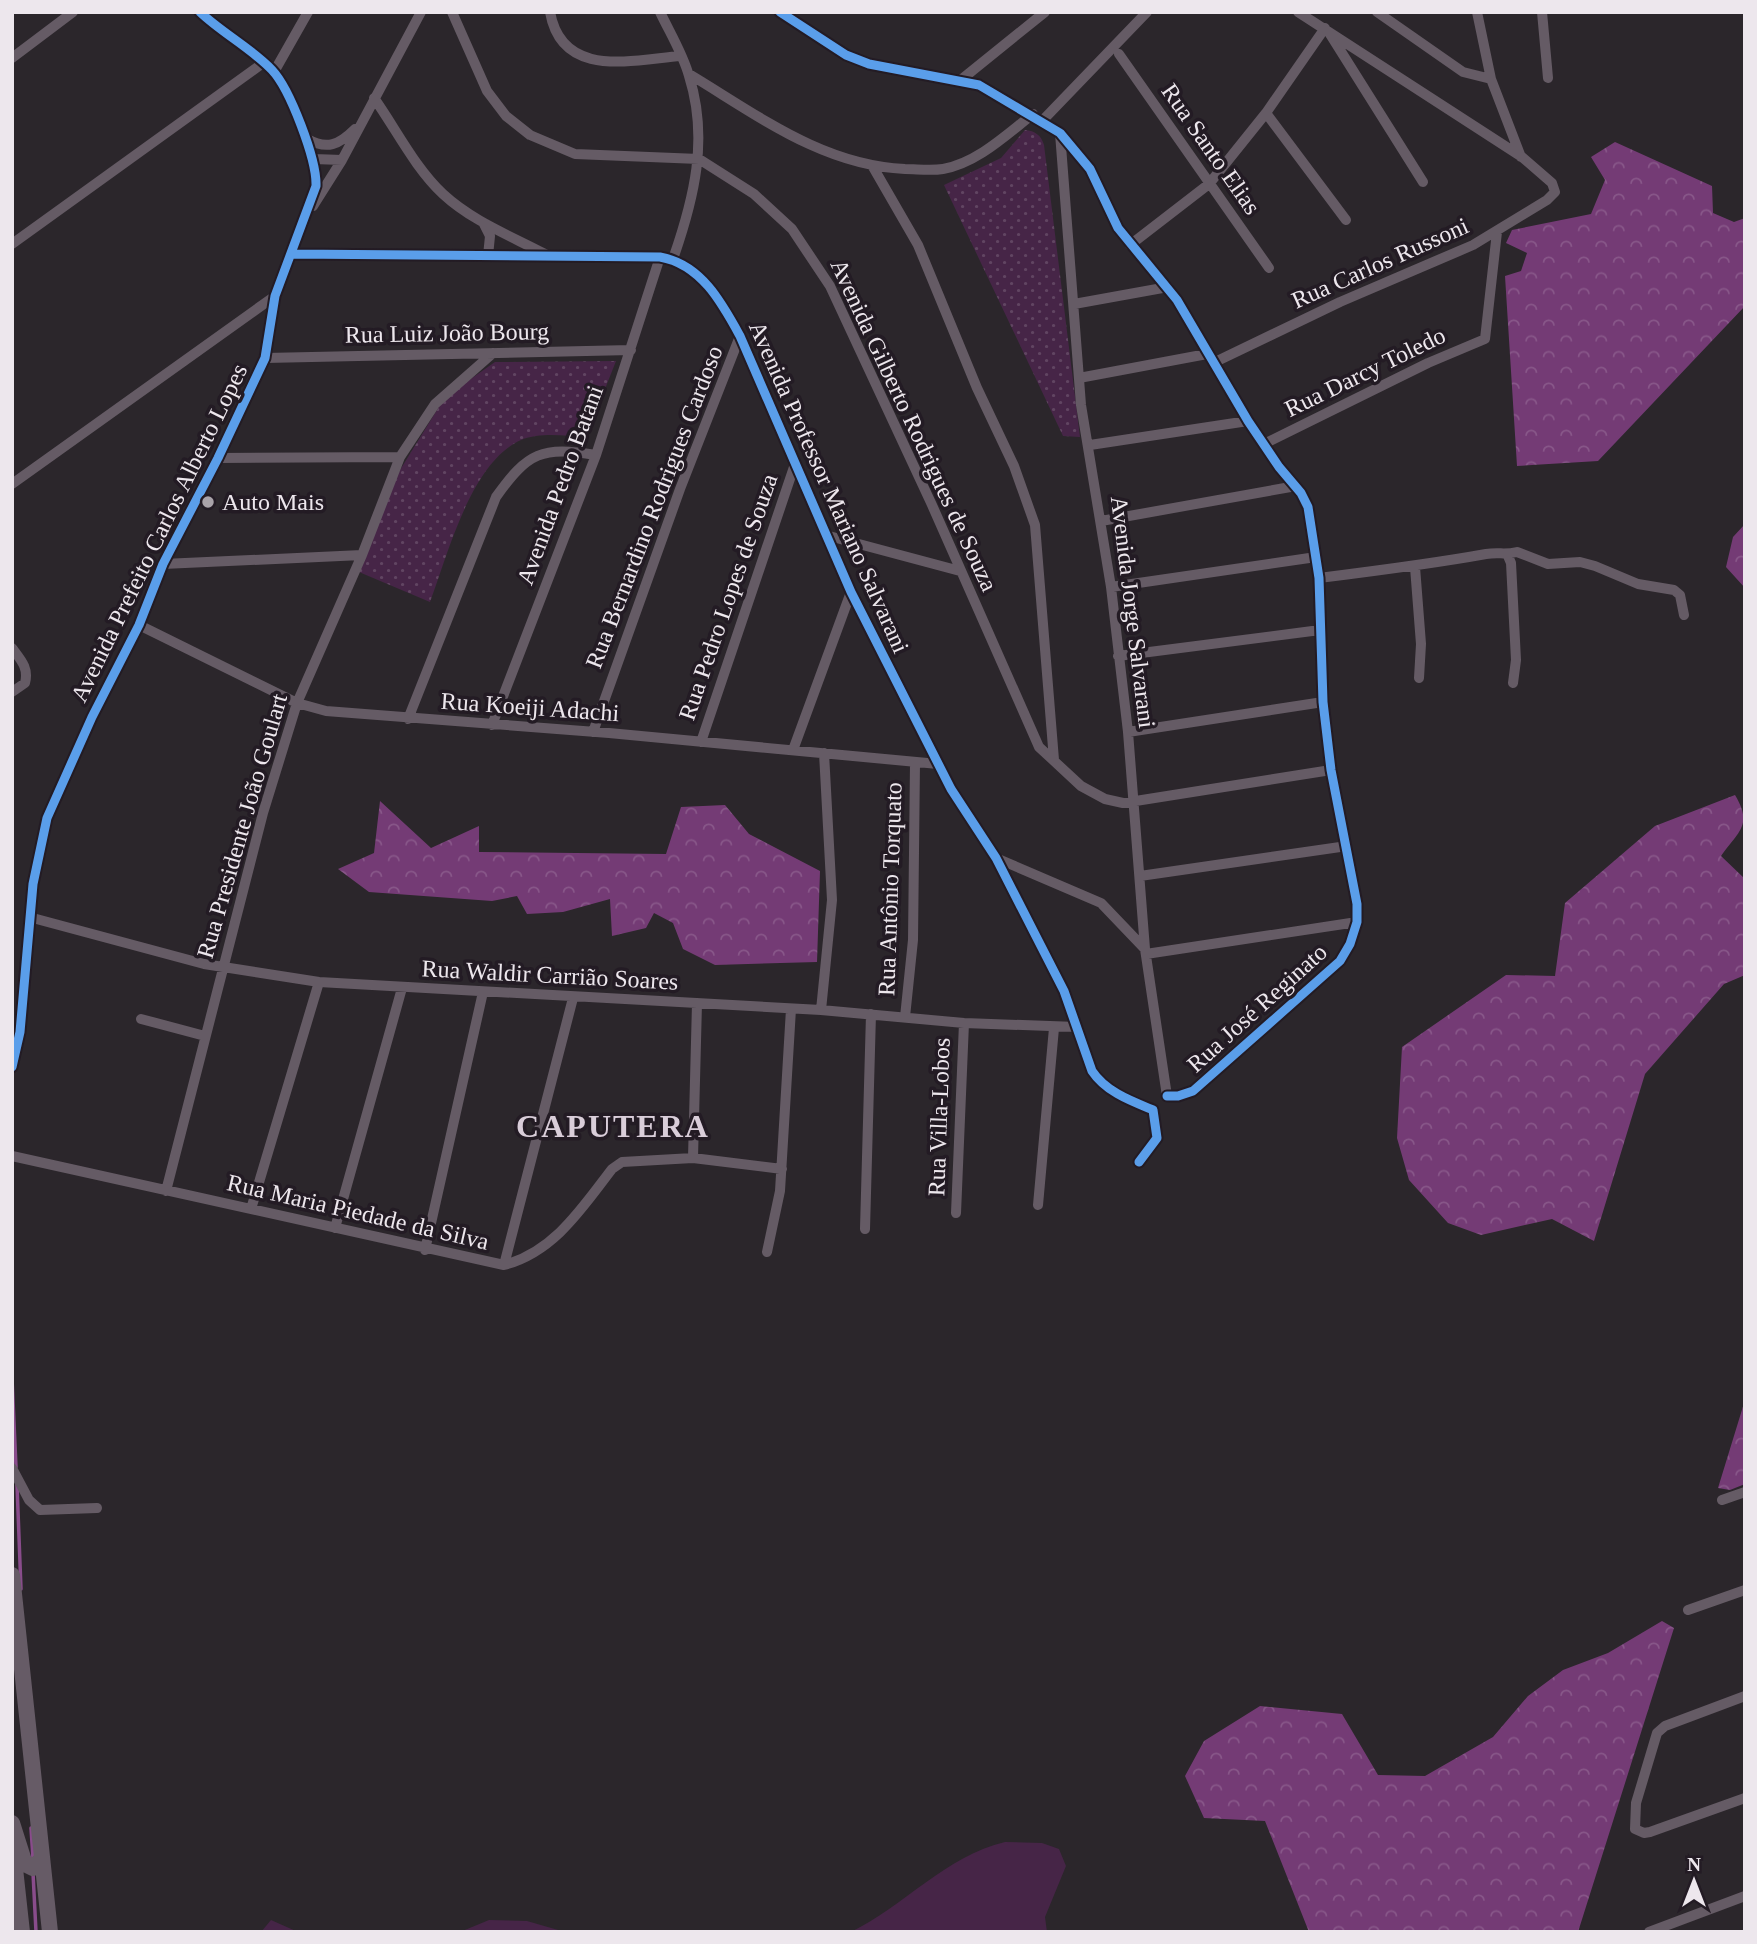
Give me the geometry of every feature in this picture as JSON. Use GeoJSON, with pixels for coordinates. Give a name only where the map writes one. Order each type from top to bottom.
{"type":"FeatureCollection","features":[{"type":"Feature","properties":{"kind":"main road"},"geometry":{"type":"LineString","coordinates":[[12,1575],[50,1932]]}},
{"type":"Feature","properties":{"kind":"main road"},"geometry":{"type":"LineString","coordinates":[[12,1823],[25,1864],[33,1868],[42,1858]]}},
{"type":"Feature","properties":{"kind":"main road"},"geometry":{"type":"LineString","coordinates":[[12,1842],[22,1932]]}},
{"type":"Feature","properties":{"kind":"street"},"geometry":{"type":"LineString","coordinates":[[12,58],[73,12]]}},
{"type":"Feature","properties":{"kind":"street"},"geometry":{"type":"LineString","coordinates":[[203,14],[274,72],[307,12]]}},
{"type":"Feature","properties":{"kind":"street"},"geometry":{"type":"LineString","coordinates":[[309,212],[342,160],[421,12]]}},
{"type":"Feature","properties":{"kind":"street"},"geometry":{"type":"LineString","coordinates":[[452,12],[487,91],[506,116],[530,135],[575,154],[699,159]]}},
{"type":"Feature","properties":{"kind":"street"},"geometry":{"type":"LineString","coordinates":[[550,12],[557,37],[576,54],[590,61],[681,56]]}},
{"type":"Feature","properties":{"kind":"street"},"geometry":{"type":"LineString","coordinates":[[660,12],[689,74],[699,132],[699,159],[694,196],[673,259]]}},
{"type":"Feature","properties":{"kind":"street","name":"Rua José Reginato"},"geometry":{"type":"LineString","coordinates":[[780,12],[846,55],[869,64],[962,79],[996,92],[1060,133],[1085,162],[1129,245],[1168,287],[1248,421],[1296,486],[1308,507],[1319,578],[1324,702],[1331,770],[1347,846],[1357,922],[1350,944],[1340,961],[1193,1091],[1167,1096]]}},
{"type":"Feature","properties":{"kind":"street"},"geometry":{"type":"LineString","coordinates":[[793,12],[795,24]]}},
{"type":"Feature","properties":{"kind":"street"},"geometry":{"type":"LineString","coordinates":[[962,79],[1045,12]]}},
{"type":"Feature","properties":{"kind":"street"},"geometry":{"type":"LineString","coordinates":[[1043,120],[1147,12]]}},
{"type":"Feature","properties":{"kind":"street"},"geometry":{"type":"LineString","coordinates":[[1298,12],[1522,157]]}},
{"type":"Feature","properties":{"kind":"street"},"geometry":{"type":"LineString","coordinates":[[1308,12],[1323,28],[1423,182]]}},
{"type":"Feature","properties":{"kind":"street"},"geometry":{"type":"LineString","coordinates":[[1377,12],[1463,72],[1491,79]]}},
{"type":"Feature","properties":{"kind":"street"},"geometry":{"type":"LineString","coordinates":[[1477,12],[1491,79],[1522,157]]}},
{"type":"Feature","properties":{"kind":"street"},"geometry":{"type":"LineString","coordinates":[[1542,12],[1548,78]]}},
{"type":"Feature","properties":{"kind":"street"},"geometry":{"type":"LineString","coordinates":[[1129,245],[1209,184],[1266,113],[1323,28]]}},
{"type":"Feature","properties":{"kind":"street","name":"Rua Santo Elias"},"geometry":{"type":"LineString","coordinates":[[1119,54],[1269,268]]}},
{"type":"Feature","properties":{"kind":"street"},"geometry":{"type":"LineString","coordinates":[[12,244],[263,63]]}},
{"type":"Feature","properties":{"kind":"street","name":"Avenida Prefeito Carlos Alberto Lopes"},"geometry":{"type":"LineString","coordinates":[[12,1067],[20,1032],[29,917],[47,818],[92,717],[139,625],[163,564],[218,458],[264,358],[275,296],[317,186],[307,139],[274,72]]}},
{"type":"Feature","properties":{"kind":"street"},"geometry":{"type":"LineString","coordinates":[[689,74],[800,141],[842,159],[873,167],[944,169],[996,144],[1033,114]]}},
{"type":"Feature","properties":{"kind":"street"},"geometry":{"type":"LineString","coordinates":[[374,97],[429,180],[462,209],[482,222],[548,256]]}},
{"type":"Feature","properties":{"kind":"street"},"geometry":{"type":"LineString","coordinates":[[1266,113],[1346,220]]}},
{"type":"Feature","properties":{"kind":"street"},"geometry":{"type":"LineString","coordinates":[[307,139],[323,146],[331,146],[344,141],[361,124]]}},
{"type":"Feature","properties":{"kind":"street","name":"Avenida Jorge Salvarani"},"geometry":{"type":"LineString","coordinates":[[1060,133],[1079,378],[1111,587],[1128,732],[1145,952],[1167,1096]]}},
{"type":"Feature","properties":{"kind":"street","name":"Rua Carlos Russoni"},"geometry":{"type":"LineString","coordinates":[[1079,378],[1210,358],[1497,232],[1547,200],[1555,190],[1522,157]]}},
{"type":"Feature","properties":{"kind":"street"},"geometry":{"type":"LineString","coordinates":[[313,159],[342,160]]}},
{"type":"Feature","properties":{"kind":"street","name":"Avenida Gilberto Rodrigues de Souza"},"geometry":{"type":"LineString","coordinates":[[699,159],[779,214],[799,238],[830,286],[1037,745],[1080,786],[1105,799],[1134,802],[1331,770]]}},
{"type":"Feature","properties":{"kind":"street"},"geometry":{"type":"LineString","coordinates":[[873,167],[918,245],[977,388],[1014,467],[1035,525],[1054,760]]}},
{"type":"Feature","properties":{"kind":"street"},"geometry":{"type":"LineString","coordinates":[[482,222],[490,236],[488,256]]}},
{"type":"Feature","properties":{"kind":"street","name":"Rua Darcy Toledo"},"geometry":{"type":"LineString","coordinates":[[1264,444],[1428,363],[1485,339],[1497,232]]}},
{"type":"Feature","properties":{"kind":"street","name":"Avenida Professor Mariano Salvarani"},"geometry":{"type":"LineString","coordinates":[[292,254],[660,257],[673,259],[685,266],[719,298],[740,337],[794,464],[829,536],[851,592],[951,789],[996,858],[1064,992],[1097,1080],[1121,1097],[1153,1110]]}},
{"type":"Feature","properties":{"kind":"street","name":"Avenida Pedro Batani"},"geometry":{"type":"LineString","coordinates":[[492,724],[596,454],[660,257]]}},
{"type":"Feature","properties":{"kind":"street"},"geometry":{"type":"LineString","coordinates":[[1074,304],[1168,287]]}},
{"type":"Feature","properties":{"kind":"street"},"geometry":{"type":"LineString","coordinates":[[12,484],[275,296]]}},
{"type":"Feature","properties":{"kind":"street","name":"Rua Bernardino Rodrigues Cardoso"},"geometry":{"type":"LineString","coordinates":[[593,732],[673,509],[740,337]]}},
{"type":"Feature","properties":{"kind":"street","name":"Rua Luiz João Bourg"},"geometry":{"type":"LineString","coordinates":[[264,358],[631,350]]}},
{"type":"Feature","properties":{"kind":"street","name":"Rua Presidente João Goulart"},"geometry":{"type":"LineString","coordinates":[[166,1191],[263,813],[297,703],[362,555],[400,457],[435,404],[493,353]]}},
{"type":"Feature","properties":{"kind":"street"},"geometry":{"type":"LineString","coordinates":[[1090,445],[1248,421]]}},
{"type":"Feature","properties":{"kind":"street"},"geometry":{"type":"LineString","coordinates":[[408,719],[496,497],[521,466],[550,450],[596,454]]}},
{"type":"Feature","properties":{"kind":"street"},"geometry":{"type":"LineString","coordinates":[[218,458],[400,457]]}},
{"type":"Feature","properties":{"kind":"street","name":"Rua Pedro Lopes de Souza"},"geometry":{"type":"LineString","coordinates":[[701,742],[794,464]]}},
{"type":"Feature","properties":{"kind":"street"},"geometry":{"type":"LineString","coordinates":[[1101,521],[1296,486]]}},
{"type":"Feature","properties":{"kind":"street"},"geometry":{"type":"LineString","coordinates":[[829,536],[960,571]]}},
{"type":"Feature","properties":{"kind":"street"},"geometry":{"type":"LineString","coordinates":[[1319,578],[1415,567],[1493,553],[1508,556],[1523,553],[1533,560],[1548,564],[1580,562],[1638,584],[1674,590],[1680,595],[1684,615]]}},
{"type":"Feature","properties":{"kind":"street"},"geometry":{"type":"LineString","coordinates":[[163,564],[362,555]]}},
{"type":"Feature","properties":{"kind":"street"},"geometry":{"type":"LineString","coordinates":[[1508,556],[1511,563],[1516,660],[1513,683]]}},
{"type":"Feature","properties":{"kind":"street"},"geometry":{"type":"LineString","coordinates":[[1111,587],[1316,557]]}},
{"type":"Feature","properties":{"kind":"street"},"geometry":{"type":"LineString","coordinates":[[1415,567],[1420,644],[1419,678]]}},
{"type":"Feature","properties":{"kind":"street"},"geometry":{"type":"LineString","coordinates":[[793,750],[851,592]]}},
{"type":"Feature","properties":{"kind":"street","name":"Rua Koeiji Adachi"},"geometry":{"type":"LineString","coordinates":[[139,625],[297,703],[326,711],[593,732],[938,764]]}},
{"type":"Feature","properties":{"kind":"street"},"geometry":{"type":"LineString","coordinates":[[1118,656],[1320,630]]}},
{"type":"Feature","properties":{"kind":"street"},"geometry":{"type":"LineString","coordinates":[[12,648],[26,666],[25,683],[12,692]]}},
{"type":"Feature","properties":{"kind":"street"},"geometry":{"type":"LineString","coordinates":[[1128,732],[1324,702]]}},
{"type":"Feature","properties":{"kind":"street"},"geometry":{"type":"LineString","coordinates":[[821,1010],[832,900],[824,753]]}},
{"type":"Feature","properties":{"kind":"street","name":"Rua Antônio Torquato"},"geometry":{"type":"LineString","coordinates":[[905,1017],[913,940],[915,763]]}},
{"type":"Feature","properties":{"kind":"street"},"geometry":{"type":"LineString","coordinates":[[1140,876],[1347,846]]}},
{"type":"Feature","properties":{"kind":"street"},"geometry":{"type":"LineString","coordinates":[[996,858],[1101,903],[1145,952],[1357,922]]}},
{"type":"Feature","properties":{"kind":"street","name":"Rua Waldir Carrião Soares"},"geometry":{"type":"LineString","coordinates":[[29,917],[224,967],[319,982],[821,1010],[964,1023],[1077,1027]]}},
{"type":"Feature","properties":{"kind":"street"},"geometry":{"type":"LineString","coordinates":[[251,1209],[319,982]]}},
{"type":"Feature","properties":{"kind":"street"},"geometry":{"type":"LineString","coordinates":[[335,1228],[402,988]]}},
{"type":"Feature","properties":{"kind":"street"},"geometry":{"type":"LineString","coordinates":[[425,1250],[483,992]]}},
{"type":"Feature","properties":{"kind":"street"},"geometry":{"type":"LineString","coordinates":[[504,1265],[573,998]]}},
{"type":"Feature","properties":{"kind":"street"},"geometry":{"type":"LineString","coordinates":[[693,1158],[698,1003]]}},
{"type":"Feature","properties":{"kind":"street"},"geometry":{"type":"LineString","coordinates":[[767,1252],[782,1169],[791,1009]]}},
{"type":"Feature","properties":{"kind":"street"},"geometry":{"type":"LineString","coordinates":[[865,1229],[871,1014]]}},
{"type":"Feature","properties":{"kind":"street"},"geometry":{"type":"LineString","coordinates":[[141,1019],[205,1036]]}},
{"type":"Feature","properties":{"kind":"street","name":"Rua Villa-Lobos"},"geometry":{"type":"LineString","coordinates":[[956,1213],[964,1023]]}},
{"type":"Feature","properties":{"kind":"street"},"geometry":{"type":"LineString","coordinates":[[1038,1205],[1054,1028]]}},
{"type":"Feature","properties":{"kind":"street"},"geometry":{"type":"LineString","coordinates":[[1139,1161],[1157,1138],[1158,1124],[1153,1110],[1167,1096]]}},
{"type":"Feature","properties":{"kind":"street","name":"Rua Maria Piedade da Silva"},"geometry":{"type":"LineString","coordinates":[[12,1156],[425,1250],[504,1265],[520,1261],[565,1230],[612,1169],[622,1162],[693,1158],[782,1169]]}},
{"type":"Feature","properties":{"kind":"street"},"geometry":{"type":"LineString","coordinates":[[12,1468],[29,1500],[40,1510],[97,1508]]}},
{"type":"Feature","properties":{"kind":"street"},"geometry":{"type":"LineString","coordinates":[[1722,1500],[1745,1492]]}},
{"type":"Feature","properties":{"kind":"street"},"geometry":{"type":"LineString","coordinates":[[1688,1610],[1745,1590]]}},
{"type":"Feature","properties":{"kind":"street"},"geometry":{"type":"LineString","coordinates":[[1745,1696],[1665,1726],[1657,1732],[1636,1802],[1634,1824],[1639,1832],[1650,1832],[1745,1798]]}},
{"type":"Feature","properties":{"kind":"street"},"geometry":{"type":"LineString","coordinates":[[1649,1932],[1745,1896]]}},
{"type":"Feature","properties":{"kind":"shaded area"},"geometry":{"type":"Polygon","coordinates":[[[1025,130],[1037,134],[1044,145],[1080,437],[1063,436],[944,185],[1001,158],[1025,130]]]}},
{"type":"Feature","properties":{"kind":"shaded area"},"geometry":{"type":"Polygon","coordinates":[[[616,361],[586,437],[553,435],[521,440],[503,451],[488,468],[464,511],[430,602],[359,572],[400,470],[445,397],[495,362],[616,361]]]}},
{"type":"Feature","properties":{"kind":"shaded area"},"geometry":{"type":"Polygon","coordinates":[[[1005,1842],[1042,1843],[1059,1849],[1066,1866],[1045,1917],[1047,1932],[851,1932],[964,1858],[1005,1842]]]}},
{"type":"Feature","properties":{"kind":"shaded area"},"geometry":{"type":"Polygon","coordinates":[[[271,1920],[298,1932],[261,1932],[271,1920]]]}},
{"type":"Feature","properties":{"kind":"shaded area"},"geometry":{"type":"Polygon","coordinates":[[[489,1920],[527,1921],[565,1932],[460,1932],[489,1920]]]}},
{"type":"Feature","properties":{"kind":"green space"},"geometry":{"type":"Polygon","coordinates":[[[1615,142],[1712,186],[1713,213],[1734,222],[1745,218],[1745,306],[1598,461],[1517,466],[1505,276],[1521,271],[1527,253],[1506,243],[1512,230],[1591,214],[1605,180],[1591,157],[1615,142]]]}},
{"type":"Feature","properties":{"kind":"green space"},"geometry":{"type":"Polygon","coordinates":[[[1745,524],[1745,588],[1726,567],[1733,537],[1745,524]]]}},
{"type":"Feature","properties":{"kind":"green space"},"geometry":{"type":"Polygon","coordinates":[[[1735,795],[1743,814],[1742,827],[1721,856],[1745,879],[1745,975],[1724,984],[1645,1074],[1594,1241],[1552,1219],[1481,1235],[1448,1223],[1409,1180],[1397,1138],[1402,1047],[1506,975],[1555,976],[1565,903],[1655,826],[1735,795]]]}},
{"type":"Feature","properties":{"kind":"green space"},"geometry":{"type":"Polygon","coordinates":[[[380,801],[431,848],[479,826],[479,852],[666,854],[681,807],[725,805],[749,834],[820,871],[817,962],[715,965],[683,949],[673,923],[654,913],[646,928],[612,936],[610,899],[563,912],[527,914],[517,896],[492,901],[369,892],[338,869],[374,853],[380,801]]]}},
{"type":"Feature","properties":{"kind":"green space"},"geometry":{"type":"Polygon","coordinates":[[[1745,1400],[1745,1484],[1730,1490],[1718,1488],[1745,1400]]]}},
{"type":"Feature","properties":{"kind":"green space"},"geometry":{"type":"Polygon","coordinates":[[[1662,1621],[1674,1628],[1578,1932],[1309,1932],[1265,1821],[1204,1818],[1185,1776],[1204,1741],[1260,1706],[1342,1714],[1378,1775],[1425,1776],[1493,1737],[1528,1696],[1563,1670],[1608,1653],[1662,1621]]]}},
{"type":"Feature","properties":{"kind":"waterway"},"geometry":{"type":"LineString","coordinates":[[12,1378],[16,1467]]}},
{"type":"Feature","properties":{"kind":"waterway"},"geometry":{"type":"LineString","coordinates":[[17,1485],[21,1589]]}},
{"type":"Feature","properties":{"kind":"waterway"},"geometry":{"type":"LineString","coordinates":[[31,1828],[33,1859]]}},
{"type":"Feature","properties":{"kind":"waterway"},"geometry":{"type":"LineString","coordinates":[[33,1873],[36,1932]]}},
{"type":"Feature","properties":{"kind":"cycle path"},"geometry":{"type":"LineString","coordinates":[[12,1067],[20,1032],[33,884],[47,818],[92,717],[139,625],[163,564],[218,458],[265,358],[275,296],[316,186],[307,143],[294,108],[279,79],[264,62],[200,12]]}},
{"type":"Feature","properties":{"kind":"cycle path"},"geometry":{"type":"LineString","coordinates":[[780,12],[846,55],[869,64],[979,85],[1060,133],[1090,169],[1118,228],[1177,300],[1248,421],[1279,467],[1301,493],[1308,507],[1319,578],[1323,702],[1331,770],[1357,904],[1357,922],[1350,944],[1340,961],[1193,1091],[1167,1096]]}},
{"type":"Feature","properties":{"kind":"cycle path"},"geometry":{"type":"LineString","coordinates":[[292,254],[660,257],[674,261],[699,276],[718,298],[740,336],[851,592],[951,789],[996,858],[1064,991],[1092,1071],[1104,1085],[1153,1110],[1157,1138],[1139,1162]]}},
{"type":"Feature","properties":{"kind":"place","name":"Auto Mais"},"geometry":{"type":"Point","coordinates":[208,502]}},
{"type":"Feature","properties":{"kind":"district","name":"CAPUTERA"},"geometry":{"type":"Point","coordinates":[613,1126]}}]}
